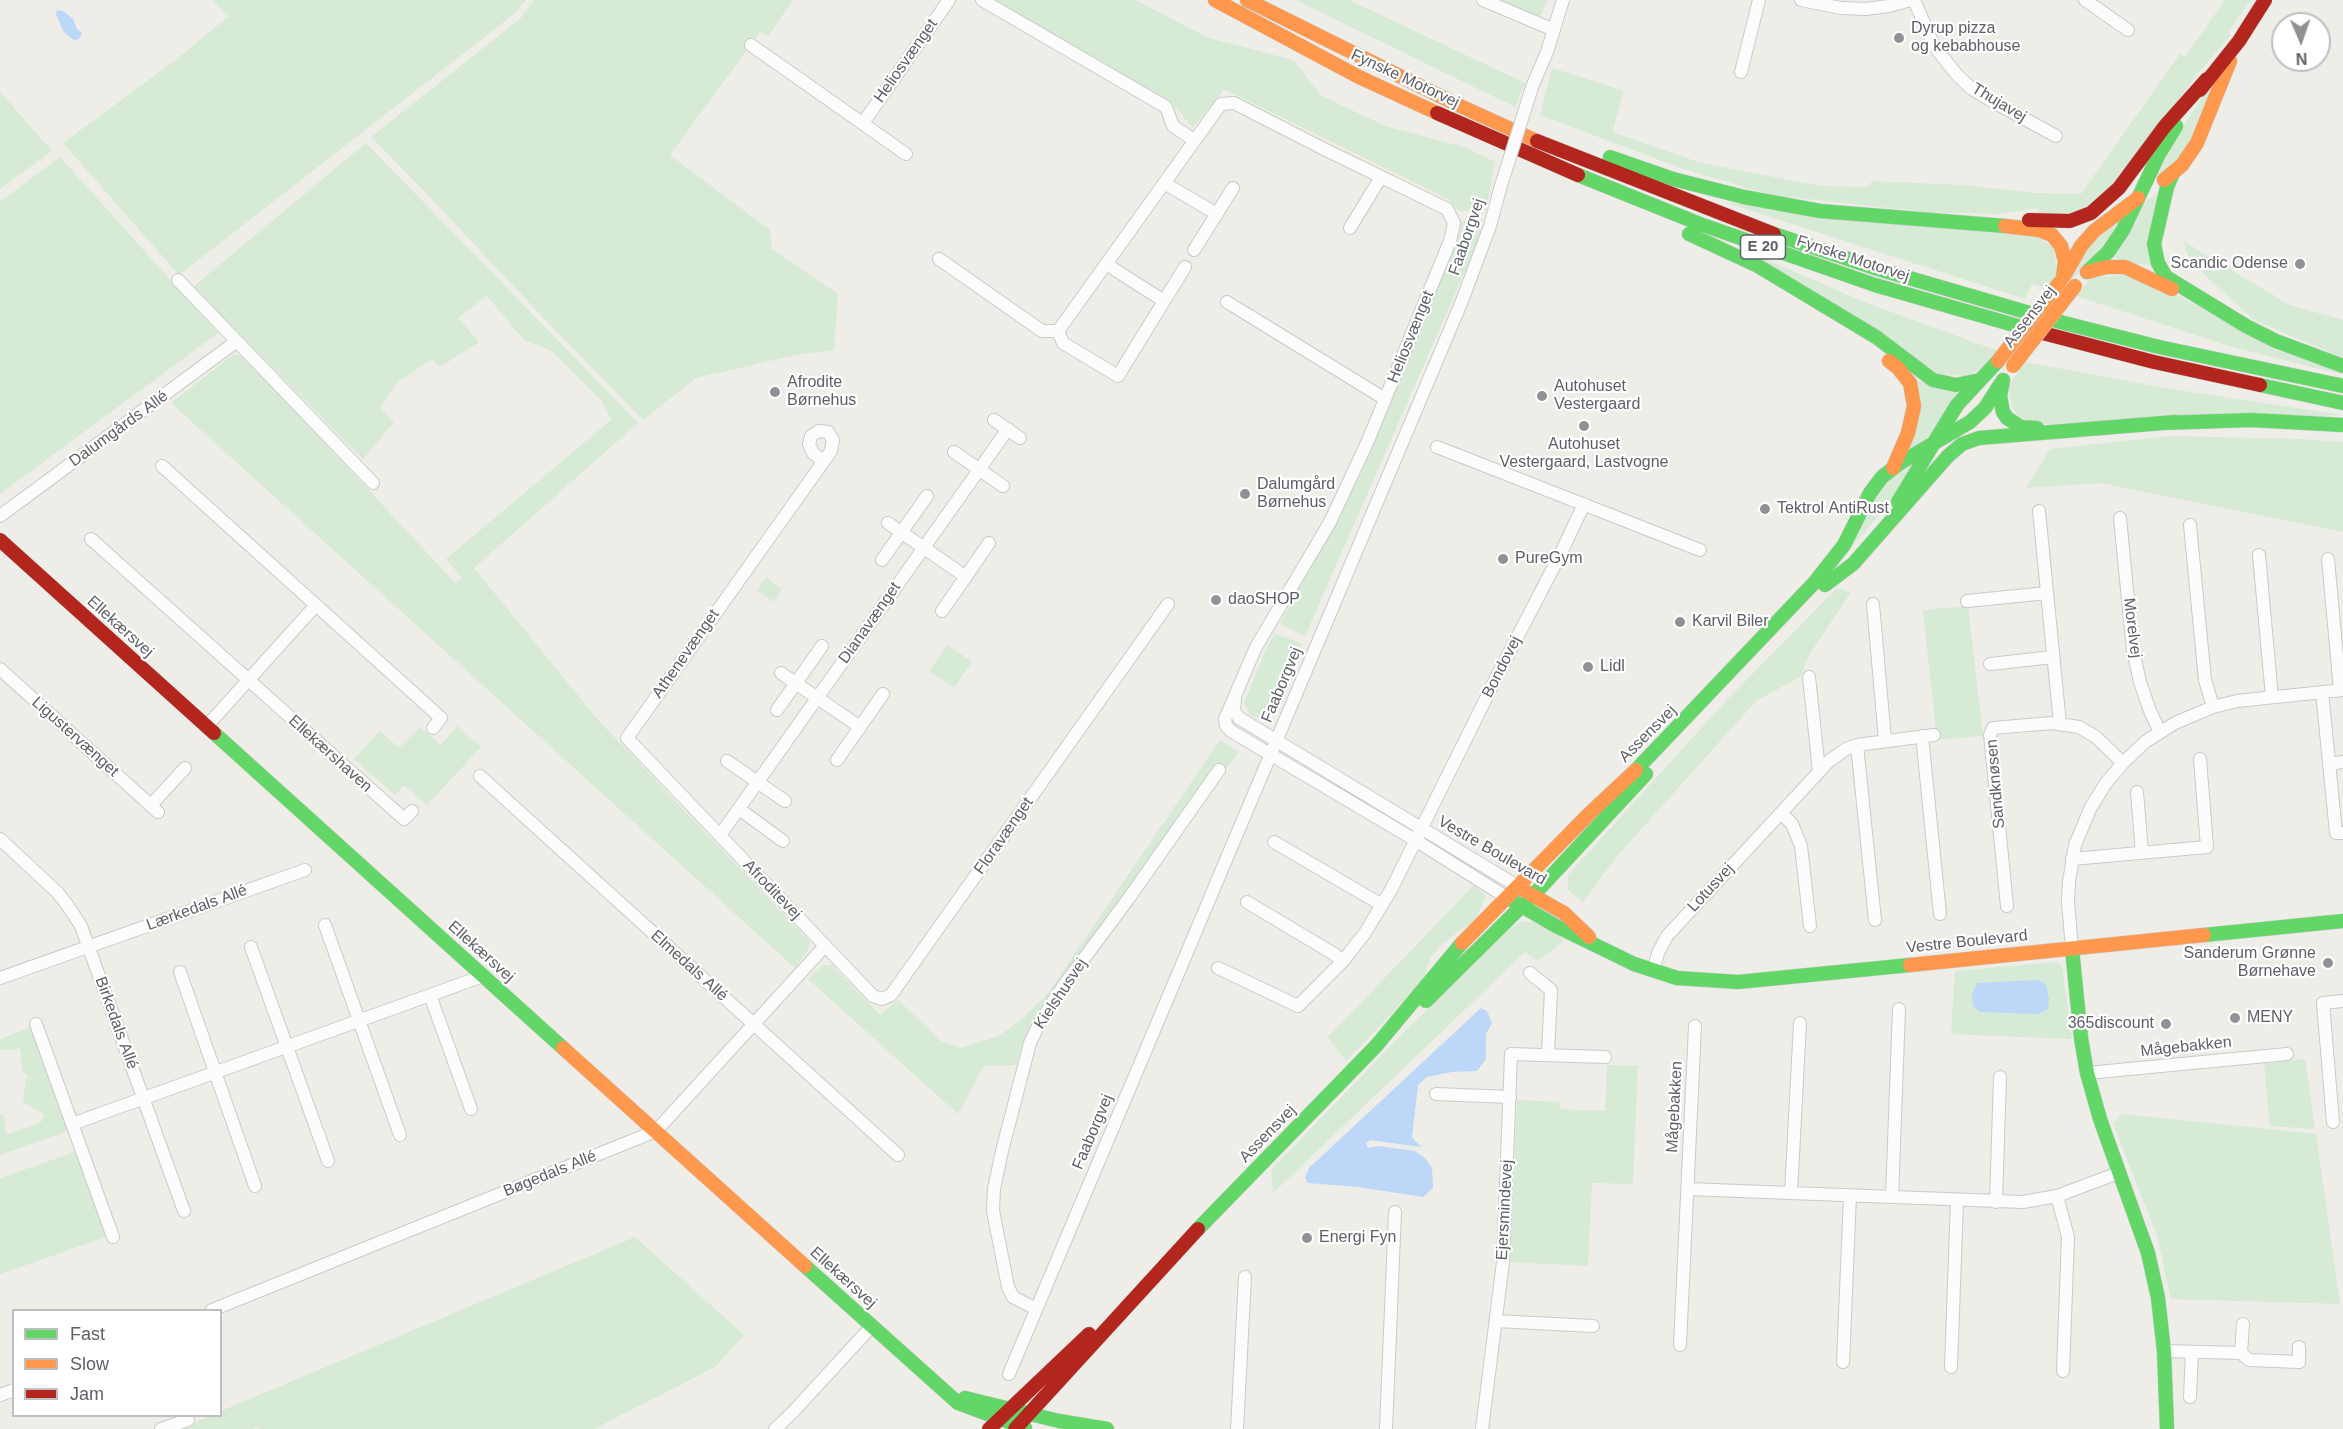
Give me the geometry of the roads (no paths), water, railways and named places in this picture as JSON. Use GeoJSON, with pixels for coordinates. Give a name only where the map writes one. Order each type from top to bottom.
{"type":"FeatureCollection","features":[{"type":"Feature","properties":{"kind":"main road","name":"Fynske Motorvej"},"geometry":{"type":"LineString","coordinates":[[1215,0],[1359,76],[1533,156],[1700,224],[1931,302],[2058,338],[2154,362],[2343,403]]}},
{"type":"Feature","properties":{"kind":"main road","name":"Fynske Motorvej"},"geometry":{"type":"LineString","coordinates":[[1247,0],[1349,53],[1539,142],[1695,205],[1790,240],[1912,279],[2064,323],[2158,347],[2343,386]]}},
{"type":"Feature","properties":{"kind":"main road","name":"Assensvej"},"geometry":{"type":"LineString","coordinates":[[1525,891],[1591,812],[1651,756],[1831,562],[1844,545],[1870,493],[1882,477],[1977,416],[2075,286],[2116,241],[2166,142],[2207,79],[2239,41],[2265,0]]}},
{"type":"Feature","properties":{"kind":"main road","name":"Assensvej"},"geometry":{"type":"LineString","coordinates":[[1376,1046],[1454,951],[1525,891],[1825,585],[1900,499],[1957,405],[1998,361],[2062,279],[2081,246],[2094,231],[2173,173],[2197,143],[2239,41]]}},
{"type":"Feature","properties":{"kind":"main road"},"geometry":{"type":"LineString","coordinates":[[1349,53],[1422,79],[1597,152],[1673,179],[1753,199],[1820,211],[1872,217],[2016,226],[2039,230],[2052,235],[2061,246],[2065,261],[2062,279]]}},
{"type":"Feature","properties":{"kind":"main road"},"geometry":{"type":"LineString","coordinates":[[1872,217],[2060,222],[2083,218],[2119,188],[2165,126],[2207,79]]}},
{"type":"Feature","properties":{"kind":"main road"},"geometry":{"type":"LineString","coordinates":[[1533,156],[1597,193],[1758,266],[1876,337],[1933,380],[1956,385],[1980,380]]}},
{"type":"Feature","properties":{"kind":"main road"},"geometry":{"type":"LineString","coordinates":[[2173,173],[2166,187],[2155,234],[2154,248],[2158,263],[2170,280],[2232,318]]}},
{"type":"Feature","properties":{"kind":"main road"},"geometry":{"type":"LineString","coordinates":[[2087,272],[2117,267],[2133,270],[2276,340],[2343,366]]}},
{"type":"Feature","properties":{"kind":"main road"},"geometry":{"type":"LineString","coordinates":[[1819,303],[1898,368],[1910,383],[1914,397],[1914,414],[1893,468]]}},
{"type":"Feature","properties":{"kind":"main road"},"geometry":{"type":"LineString","coordinates":[[2003,380],[2000,396],[2003,412],[2013,423],[2021,427],[2250,420],[2343,425]]}},
{"type":"Feature","properties":{"kind":"main road"},"geometry":{"type":"LineString","coordinates":[[1825,585],[1853,564],[1948,456],[1971,440],[2175,422]]}},
{"type":"Feature","properties":{"kind":"main road","name":"Ellekærsvej"},"geometry":{"type":"LineString","coordinates":[[0,540],[941,1389],[958,1403],[994,1424],[1020,1428]]}},
{"type":"Feature","properties":{"kind":"main road","name":"Vestre Boulevard"},"geometry":{"type":"LineString","coordinates":[[1525,891],[1564,913],[1600,948]]}},
{"type":"Feature","properties":{"kind":"main road","name":"Assensvej"},"geometry":{"type":"LineString","coordinates":[[1020,1428],[1183,1245],[1376,1046],[1430,998],[1466,952],[1514,901]]}},
{"type":"Feature","properties":{"kind":"main road","name":"Vestre Boulevard"},"geometry":{"type":"LineString","coordinates":[[1514,901],[1600,948],[1653,971],[1696,980],[1738,982],[2343,921]]}},
{"type":"Feature","properties":{"kind":"main road"},"geometry":{"type":"LineString","coordinates":[[2072,949],[2087,1073],[2118,1173],[2148,1253],[2158,1298],[2164,1351],[2167,1429]]}},
{"type":"Feature","properties":{"kind":"main road","name":"Assensvej"},"geometry":{"type":"LineString","coordinates":[[994,1424],[1164,1259],[1183,1245]]}},
{"type":"Feature","properties":{"kind":"main road","name":"Ellekærsvej"},"geometry":{"type":"LineString","coordinates":[[941,1389],[965,1398],[1059,1421],[1107,1429]]}},
{"type":"Feature","properties":{"kind":"main road"},"geometry":{"type":"LineString","coordinates":[[2162,1429],[2166,1406]]}},
{"type":"Feature","properties":{"kind":"street","name":"Heliosvænget"},"geometry":{"type":"LineString","coordinates":[[863,123],[949,0]]}},
{"type":"Feature","properties":{"kind":"street"},"geometry":{"type":"LineString","coordinates":[[982,0],[1166,107],[1173,126],[1194,140]]}},
{"type":"Feature","properties":{"kind":"street"},"geometry":{"type":"LineString","coordinates":[[1483,0],[1554,30]]}},
{"type":"Feature","properties":{"kind":"street","name":"Faaborgvej"},"geometry":{"type":"LineString","coordinates":[[1009,1374],[1462,301],[1490,226],[1532,87],[1563,0]]}},
{"type":"Feature","properties":{"kind":"street"},"geometry":{"type":"LineString","coordinates":[[1742,72],[1759,0]]}},
{"type":"Feature","properties":{"kind":"street","name":"Thujavej"},"geometry":{"type":"LineString","coordinates":[[1801,0],[1841,8],[1866,9],[1912,0],[1934,45],[1957,75],[1972,89],[2056,136]]}},
{"type":"Feature","properties":{"kind":"street"},"geometry":{"type":"LineString","coordinates":[[2085,0],[2128,30]]}},
{"type":"Feature","properties":{"kind":"street"},"geometry":{"type":"LineString","coordinates":[[751,45],[906,154]]}},
{"type":"Feature","properties":{"kind":"street","name":"Heliosvænget"},"geometry":{"type":"LineString","coordinates":[[1058,331],[1221,105],[1234,103],[1381,177],[1439,203],[1452,215],[1454,223],[1450,241],[1385,399],[1334,513],[1266,627],[1225,719],[1226,726],[1270,755]]}},
{"type":"Feature","properties":{"kind":"street"},"geometry":{"type":"LineString","coordinates":[[1350,228],[1381,177]]}},
{"type":"Feature","properties":{"kind":"street"},"geometry":{"type":"LineString","coordinates":[[1164,183],[1217,214]]}},
{"type":"Feature","properties":{"kind":"street"},"geometry":{"type":"LineString","coordinates":[[1194,250],[1233,188]]}},
{"type":"Feature","properties":{"kind":"street"},"geometry":{"type":"LineString","coordinates":[[939,259],[1042,331],[1058,331],[1063,343],[1118,376],[1185,267]]}},
{"type":"Feature","properties":{"kind":"street"},"geometry":{"type":"LineString","coordinates":[[1106,264],[1164,301]]}},
{"type":"Feature","properties":{"kind":"street"},"geometry":{"type":"LineString","coordinates":[[178,280],[373,483]]}},
{"type":"Feature","properties":{"kind":"street","name":"Heliosvænget"},"geometry":{"type":"LineString","coordinates":[[1227,302],[1385,399]]}},
{"type":"Feature","properties":{"kind":"street","name":"Dalumgårds Allé"},"geometry":{"type":"LineString","coordinates":[[0,516],[237,341]]}},
{"type":"Feature","properties":{"kind":"street"},"geometry":{"type":"LineString","coordinates":[[994,420],[1020,438]]}},
{"type":"Feature","properties":{"kind":"street","name":"Dianavænget"},"geometry":{"type":"LineString","coordinates":[[720,835],[1008,429]]}},
{"type":"Feature","properties":{"kind":"street"},"geometry":{"type":"LineString","coordinates":[[1437,447],[1700,550]]}},
{"type":"Feature","properties":{"kind":"street"},"geometry":{"type":"LineString","coordinates":[[954,452],[1003,486]]}},
{"type":"Feature","properties":{"kind":"street","name":"Athenevænget"},"geometry":{"type":"LineString","coordinates":[[720,835],[627,738],[823,461]]}},
{"type":"Feature","properties":{"kind":"street"},"geometry":{"type":"LineString","coordinates":[[162,466],[441,718],[433,728]]}},
{"type":"Feature","properties":{"kind":"street","name":"Dianavænget"},"geometry":{"type":"LineString","coordinates":[[882,560],[927,496]]}},
{"type":"Feature","properties":{"kind":"street","name":"Bondovej"},"geometry":{"type":"LineString","coordinates":[[1218,968],[1298,1006],[1343,961],[1365,933],[1382,905],[1561,554],[1584,504]]}},
{"type":"Feature","properties":{"kind":"street"},"geometry":{"type":"LineString","coordinates":[[2039,511],[2060,724]]}},
{"type":"Feature","properties":{"kind":"street","name":"Morelvej"},"geometry":{"type":"LineString","coordinates":[[2120,519],[2133,651],[2140,682],[2160,732]]}},
{"type":"Feature","properties":{"kind":"street"},"geometry":{"type":"LineString","coordinates":[[888,523],[966,577]]}},
{"type":"Feature","properties":{"kind":"street"},"geometry":{"type":"LineString","coordinates":[[2190,525],[2205,680],[2213,707]]}},
{"type":"Feature","properties":{"kind":"street","name":"Ellekærshaven"},"geometry":{"type":"LineString","coordinates":[[92,539],[404,819],[412,811]]}},
{"type":"Feature","properties":{"kind":"street"},"geometry":{"type":"LineString","coordinates":[[942,611],[989,543]]}},
{"type":"Feature","properties":{"kind":"street"},"geometry":{"type":"LineString","coordinates":[[2259,555],[2272,697]]}},
{"type":"Feature","properties":{"kind":"street"},"geometry":{"type":"LineString","coordinates":[[2072,949],[2068,902],[2072,860],[2091,807],[2123,762],[2160,732],[2213,707],[2237,701],[2341,690],[2328,559]]}},
{"type":"Feature","properties":{"kind":"street"},"geometry":{"type":"LineString","coordinates":[[1967,601],[2047,593]]}},
{"type":"Feature","properties":{"kind":"street","name":"Floravænget"},"geometry":{"type":"LineString","coordinates":[[825,946],[873,996],[882,999],[891,995],[1168,604]]}},
{"type":"Feature","properties":{"kind":"street"},"geometry":{"type":"LineString","coordinates":[[1873,604],[1885,740]]}},
{"type":"Feature","properties":{"kind":"street"},"geometry":{"type":"LineString","coordinates":[[206,727],[316,605]]}},
{"type":"Feature","properties":{"kind":"street","name":"Dianavænget"},"geometry":{"type":"LineString","coordinates":[[777,710],[822,646]]}},
{"type":"Feature","properties":{"kind":"street"},"geometry":{"type":"LineString","coordinates":[[1990,664],[2053,657]]}},
{"type":"Feature","properties":{"kind":"street","name":"Ligustervænget"},"geometry":{"type":"LineString","coordinates":[[0,669],[154,808],[185,768]]}},
{"type":"Feature","properties":{"kind":"street"},"geometry":{"type":"LineString","coordinates":[[781,672],[860,727]]}},
{"type":"Feature","properties":{"kind":"street"},"geometry":{"type":"LineString","coordinates":[[1809,677],[1819,771]]}},
{"type":"Feature","properties":{"kind":"street"},"geometry":{"type":"LineString","coordinates":[[2322,692],[2336,834],[2343,833]]}},
{"type":"Feature","properties":{"kind":"street"},"geometry":{"type":"LineString","coordinates":[[837,760],[884,694]]}},
{"type":"Feature","properties":{"kind":"street"},"geometry":{"type":"LineString","coordinates":[[1235,694],[1234,711],[1239,718],[1276,741]]}},
{"type":"Feature","properties":{"kind":"street","name":"Sandknøsen"},"geometry":{"type":"LineString","coordinates":[[2007,906],[1990,735],[1993,728],[2060,724],[2079,727],[2096,737],[2123,762]]}},
{"type":"Feature","properties":{"kind":"street","name":"Lotusvej"},"geometry":{"type":"LineString","coordinates":[[1653,971],[1658,953],[1667,936],[1819,771],[1846,749],[1857,745],[1928,736],[1940,914]]}},
{"type":"Feature","properties":{"kind":"street","name":"Vestre Boulevard"},"geometry":{"type":"LineString","coordinates":[[1276,741],[1514,901]]}},
{"type":"Feature","properties":{"kind":"street"},"geometry":{"type":"LineString","coordinates":[[1857,745],[1875,920]]}},
{"type":"Feature","properties":{"kind":"street","name":"Vestre Boulevard"},"geometry":{"type":"LineString","coordinates":[[1270,755],[1525,891]]}},
{"type":"Feature","properties":{"kind":"street"},"geometry":{"type":"LineString","coordinates":[[2072,860],[2207,847],[2200,759]]}},
{"type":"Feature","properties":{"kind":"street"},"geometry":{"type":"LineString","coordinates":[[727,761],[785,801]]}},
{"type":"Feature","properties":{"kind":"street"},"geometry":{"type":"LineString","coordinates":[[2329,764],[2343,762]]}},
{"type":"Feature","properties":{"kind":"street","name":"Kielshusvej"},"geometry":{"type":"LineString","coordinates":[[1036,1309],[1013,1296],[1008,1287],[993,1211],[994,1189],[1002,1151],[1030,1043],[1041,1020],[1062,988],[1219,770]]}},
{"type":"Feature","properties":{"kind":"street","name":"Elmedals Allé"},"geometry":{"type":"LineString","coordinates":[[480,776],[898,1155]]}},
{"type":"Feature","properties":{"kind":"street"},"geometry":{"type":"LineString","coordinates":[[2137,792],[2142,853]]}},
{"type":"Feature","properties":{"kind":"street"},"geometry":{"type":"LineString","coordinates":[[739,808],[783,841]]}},
{"type":"Feature","properties":{"kind":"street"},"geometry":{"type":"LineString","coordinates":[[1781,813],[1791,824],[1802,846],[1810,926]]}},
{"type":"Feature","properties":{"kind":"street","name":"Afroditevej"},"geometry":{"type":"LineString","coordinates":[[720,835],[825,946]]}},
{"type":"Feature","properties":{"kind":"street"},"geometry":{"type":"LineString","coordinates":[[0,839],[45,880],[68,906],[81,926],[88,946]]}},
{"type":"Feature","properties":{"kind":"street"},"geometry":{"type":"LineString","coordinates":[[1274,842],[1382,905]]}},
{"type":"Feature","properties":{"kind":"street","name":"Lærkedals Allé"},"geometry":{"type":"LineString","coordinates":[[0,978],[305,870]]}},
{"type":"Feature","properties":{"kind":"street"},"geometry":{"type":"LineString","coordinates":[[1247,902],[1343,961]]}},
{"type":"Feature","properties":{"kind":"street"},"geometry":{"type":"LineString","coordinates":[[325,925],[400,1135]]}},
{"type":"Feature","properties":{"kind":"street","name":"Birkedals Allé"},"geometry":{"type":"LineString","coordinates":[[88,946],[184,1211]]}},
{"type":"Feature","properties":{"kind":"street","name":"Bøgedals Allé"},"geometry":{"type":"LineString","coordinates":[[217,1309],[656,1131],[825,946]]}},
{"type":"Feature","properties":{"kind":"street"},"geometry":{"type":"LineString","coordinates":[[251,947],[328,1161]]}},
{"type":"Feature","properties":{"kind":"street"},"geometry":{"type":"LineString","coordinates":[[180,972],[255,1186]]}},
{"type":"Feature","properties":{"kind":"street"},"geometry":{"type":"LineString","coordinates":[[1530,973],[1551,990],[1548,1054]]}},
{"type":"Feature","properties":{"kind":"street"},"geometry":{"type":"LineString","coordinates":[[72,1124],[483,976]]}},
{"type":"Feature","properties":{"kind":"street"},"geometry":{"type":"LineString","coordinates":[[430,995],[471,1109]]}},
{"type":"Feature","properties":{"kind":"street"},"geometry":{"type":"LineString","coordinates":[[2333,1122],[2323,1003],[2343,1001]]}},
{"type":"Feature","properties":{"kind":"street"},"geometry":{"type":"LineString","coordinates":[[1892,1197],[1899,1009]]}},
{"type":"Feature","properties":{"kind":"street"},"geometry":{"type":"LineString","coordinates":[[1791,1193],[1800,1023]]}},
{"type":"Feature","properties":{"kind":"street"},"geometry":{"type":"LineString","coordinates":[[36,1024],[113,1237]]}},
{"type":"Feature","properties":{"kind":"street","name":"Mågebakken"},"geometry":{"type":"LineString","coordinates":[[1680,1345],[1695,1026]]}},
{"type":"Feature","properties":{"kind":"street","name":"Ejersmindevej"},"geometry":{"type":"LineString","coordinates":[[1482,1429],[1503,1262],[1511,1054],[1605,1057]]}},
{"type":"Feature","properties":{"kind":"street","name":"Mågebakken"},"geometry":{"type":"LineString","coordinates":[[2087,1073],[2287,1054]]}},
{"type":"Feature","properties":{"kind":"street"},"geometry":{"type":"LineString","coordinates":[[1996,1202],[2000,1077]]}},
{"type":"Feature","properties":{"kind":"street"},"geometry":{"type":"LineString","coordinates":[[1436,1094],[1510,1098]]}},
{"type":"Feature","properties":{"kind":"street"},"geometry":{"type":"LineString","coordinates":[[1688,1189],[2023,1202],[2056,1196],[2118,1173]]}},
{"type":"Feature","properties":{"kind":"street"},"geometry":{"type":"LineString","coordinates":[[1843,1362],[1850,1196]]}},
{"type":"Feature","properties":{"kind":"street"},"geometry":{"type":"LineString","coordinates":[[2056,1196],[2068,1237],[2063,1371]]}},
{"type":"Feature","properties":{"kind":"street"},"geometry":{"type":"LineString","coordinates":[[1951,1366],[1957,1201]]}},
{"type":"Feature","properties":{"kind":"street"},"geometry":{"type":"LineString","coordinates":[[1386,1429],[1395,1212]]}},
{"type":"Feature","properties":{"kind":"street"},"geometry":{"type":"LineString","coordinates":[[1237,1429],[1245,1277]]}},
{"type":"Feature","properties":{"kind":"street"},"geometry":{"type":"LineString","coordinates":[[1496,1322],[1593,1326]]}},
{"type":"Feature","properties":{"kind":"street"},"geometry":{"type":"LineString","coordinates":[[2241,1353],[2243,1324]]}},
{"type":"Feature","properties":{"kind":"street"},"geometry":{"type":"LineString","coordinates":[[775,1429],[872,1326]]}},
{"type":"Feature","properties":{"kind":"street"},"geometry":{"type":"LineString","coordinates":[[2164,1351],[2241,1353],[2249,1360],[2299,1362],[2299,1347]]}},
{"type":"Feature","properties":{"kind":"street"},"geometry":{"type":"LineString","coordinates":[[2190,1397],[2192,1352]]}},
{"type":"Feature","properties":{"kind":"street"},"geometry":{"type":"LineString","coordinates":[[161,1429],[188,1420]]}},
{"type":"Feature","properties":{"kind":"water"},"geometry":{"type":"Polygon","coordinates":[[[57,10],[63,11],[73,19],[77,29],[82,33],[79,39],[74,40],[64,32],[56,15],[57,10]]]}},
{"type":"Feature","properties":{"kind":"water"},"geometry":{"type":"Polygon","coordinates":[[[2039,980],[2046,985],[2049,999],[2048,1009],[2038,1014],[1980,1012],[1973,1006],[1972,994],[1977,983],[2039,980]]]}},
{"type":"Feature","properties":{"kind":"water"},"geometry":{"type":"Polygon","coordinates":[[[1481,1008],[1487,1011],[1492,1023],[1486,1034],[1486,1059],[1477,1071],[1452,1072],[1427,1077],[1418,1085],[1412,1137],[1421,1147],[1370,1140],[1366,1143],[1368,1148],[1378,1146],[1415,1151],[1425,1158],[1432,1168],[1433,1188],[1423,1197],[1358,1187],[1308,1183],[1305,1178],[1309,1168],[1481,1008]]]}},
{"type":"Feature","properties":{"kind":"place","name":"Dyrup pizza og kebabhouse"},"geometry":{"type":"Point","coordinates":[1899,38]}},
{"type":"Feature","properties":{"kind":"place","name":"Scandic Odense"},"geometry":{"type":"Point","coordinates":[2300,264]}},
{"type":"Feature","properties":{"kind":"place","name":"Afrodite Børnehus"},"geometry":{"type":"Point","coordinates":[775,392]}},
{"type":"Feature","properties":{"kind":"place","name":"Autohuset Vestergaard"},"geometry":{"type":"Point","coordinates":[1542,396]}},
{"type":"Feature","properties":{"kind":"place","name":"Autohuset Vestergaard, Lastvogne"},"geometry":{"type":"Point","coordinates":[1584,426]}},
{"type":"Feature","properties":{"kind":"place","name":"Dalumgård Børnehus"},"geometry":{"type":"Point","coordinates":[1245,494]}},
{"type":"Feature","properties":{"kind":"place","name":"Tektrol AntiRust"},"geometry":{"type":"Point","coordinates":[1765,509]}},
{"type":"Feature","properties":{"kind":"place","name":"PureGym"},"geometry":{"type":"Point","coordinates":[1503,559]}},
{"type":"Feature","properties":{"kind":"place","name":"daoSHOP"},"geometry":{"type":"Point","coordinates":[1216,600]}},
{"type":"Feature","properties":{"kind":"place","name":"Karvil Biler"},"geometry":{"type":"Point","coordinates":[1680,622]}},
{"type":"Feature","properties":{"kind":"place","name":"Lidl"},"geometry":{"type":"Point","coordinates":[1588,667]}},
{"type":"Feature","properties":{"kind":"place","name":"Sanderum Grønne Børnehave"},"geometry":{"type":"Point","coordinates":[2328,963]}},
{"type":"Feature","properties":{"kind":"place","name":"MENY"},"geometry":{"type":"Point","coordinates":[2235,1018]}},
{"type":"Feature","properties":{"kind":"place","name":"365discount"},"geometry":{"type":"Point","coordinates":[2166,1024]}},
{"type":"Feature","properties":{"kind":"place","name":"Energi Fyn"},"geometry":{"type":"Point","coordinates":[1307,1238]}}]}
